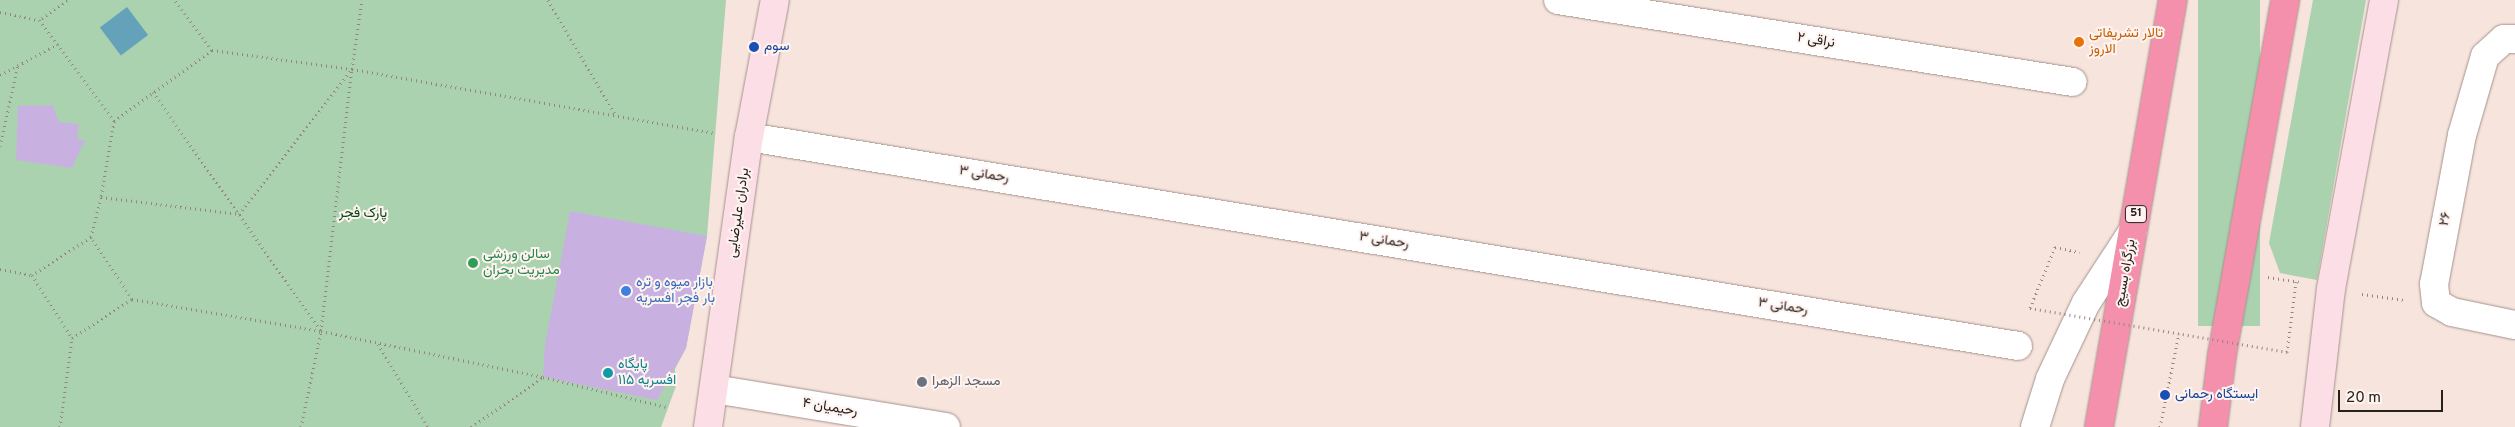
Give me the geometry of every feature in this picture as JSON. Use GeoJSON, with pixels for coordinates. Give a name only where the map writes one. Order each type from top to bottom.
{"type":"FeatureCollection","features":[{"type":"Feature","properties":{"kind":"highway","name":"بزرگراه بسیج"},"geometry":{"type":"LineString","coordinates":[[2099,427],[2173,0]]}},
{"type":"Feature","properties":{"kind":"highway"},"geometry":{"type":"LineString","coordinates":[[2213,427],[2222,355],[2284,0]]}},
{"type":"Feature","properties":{"kind":"main road","name":"برادران علیرضایی"},"geometry":{"type":"LineString","coordinates":[[708,427],[750,137],[775,0]]}},
{"type":"Feature","properties":{"kind":"main road"},"geometry":{"type":"LineString","coordinates":[[2315,427],[2331,289],[2384,0]]}},
{"type":"Feature","properties":{"kind":"street","name":"نراقی ۲"},"geometry":{"type":"LineString","coordinates":[[1558,0],[2073,82]]}},
{"type":"Feature","properties":{"kind":"street","name":"۲۶"},"geometry":{"type":"LineString","coordinates":[[2515,39],[2504,39],[2485,56],[2462,135],[2434,284],[2436,303],[2452,312],[2515,325]]}},
{"type":"Feature","properties":{"kind":"street","name":"رحمانی ۳"},"geometry":{"type":"LineString","coordinates":[[750,137],[2018,346]]}},
{"type":"Feature","properties":{"kind":"street"},"geometry":{"type":"LineString","coordinates":[[2035,427],[2050,379],[2086,303],[2133,231]]}},
{"type":"Feature","properties":{"kind":"street","name":"رحیمیان ۴"},"geometry":{"type":"LineString","coordinates":[[714,389],[946,427]]}},
{"type":"Feature","properties":{"kind":"path"},"geometry":{"type":"LineString","coordinates":[[39,20],[67,0]]}},
{"type":"Feature","properties":{"kind":"path"},"geometry":{"type":"LineString","coordinates":[[176,0],[212,50]]}},
{"type":"Feature","properties":{"kind":"path"},"geometry":{"type":"LineString","coordinates":[[301,427],[321,331],[362,0]]}},
{"type":"Feature","properties":{"kind":"path"},"geometry":{"type":"LineString","coordinates":[[548,0],[617,116]]}},
{"type":"Feature","properties":{"kind":"path"},"geometry":{"type":"LineString","coordinates":[[0,12],[39,20],[114,121]]}},
{"type":"Feature","properties":{"kind":"path"},"geometry":{"type":"LineString","coordinates":[[0,74],[58,44]]}},
{"type":"Feature","properties":{"kind":"path"},"geometry":{"type":"LineString","coordinates":[[32,276],[91,237],[101,197],[114,121],[212,50],[352,69],[714,133]]}},
{"type":"Feature","properties":{"kind":"path"},"geometry":{"type":"LineString","coordinates":[[0,146],[18,65]]}},
{"type":"Feature","properties":{"kind":"path"},"geometry":{"type":"LineString","coordinates":[[239,214],[352,69]]}},
{"type":"Feature","properties":{"kind":"path"},"geometry":{"type":"LineString","coordinates":[[153,92],[321,331]]}},
{"type":"Feature","properties":{"kind":"path"},"geometry":{"type":"LineString","coordinates":[[101,197],[239,214]]}},
{"type":"Feature","properties":{"kind":"path"},"geometry":{"type":"LineString","coordinates":[[91,237],[132,299]]}},
{"type":"Feature","properties":{"kind":"path"},"geometry":{"type":"LineString","coordinates":[[2079,252],[2055,246],[2030,308],[2286,352],[2296,282]]}},
{"type":"Feature","properties":{"kind":"path"},"geometry":{"type":"LineString","coordinates":[[0,269],[32,276],[72,338],[60,427]]}},
{"type":"Feature","properties":{"kind":"path"},"geometry":{"type":"LineString","coordinates":[[72,338],[132,299],[321,331],[543,377],[666,406]]}},
{"type":"Feature","properties":{"kind":"path"},"geometry":{"type":"LineString","coordinates":[[2160,427],[2179,334]]}},
{"type":"Feature","properties":{"kind":"path"},"geometry":{"type":"LineString","coordinates":[[378,343],[428,427]]}},
{"type":"Feature","properties":{"kind":"path"},"geometry":{"type":"LineString","coordinates":[[472,427],[543,377]]}},
{"type":"Feature","properties":{"kind":"green space","name":"پارک فجر"},"geometry":{"type":"Polygon","coordinates":[[[0,0],[726,0],[707,236],[686,348],[675,369],[676,386],[661,427],[0,427],[0,0]]]}},
{"type":"Feature","properties":{"kind":"green space"},"geometry":{"type":"Polygon","coordinates":[[[2198,0],[2260,0],[2260,326],[2198,326],[2198,0]]]}},
{"type":"Feature","properties":{"kind":"green space"},"geometry":{"type":"Polygon","coordinates":[[[2313,0],[2366,0],[2317,280],[2280,273],[2269,243],[2313,0]]]}},
{"type":"Feature","properties":{"kind":"water"},"geometry":{"type":"Polygon","coordinates":[[[127,7],[148,35],[121,55],[100,27],[127,7]]]}},
{"type":"Feature","properties":{"kind":"building"},"geometry":{"type":"Polygon","coordinates":[[[53,105],[59,122],[79,124],[77,139],[85,140],[72,168],[16,160],[18,106],[53,105]]]}},
{"type":"Feature","properties":{"kind":"building","name":"بازار میوه و تره بار فجر افسریه"},"geometry":{"type":"Polygon","coordinates":[[[570,211],[707,236],[686,348],[657,400],[543,377],[545,345],[570,211]]]}},
{"type":"Feature","properties":{"kind":"place","name":"تالار تشریفاتی الاروز"},"geometry":{"type":"Point","coordinates":[2079,42]}},
{"type":"Feature","properties":{"kind":"place","name":"سوم"},"geometry":{"type":"Point","coordinates":[754,47]}},
{"type":"Feature","properties":{"kind":"place","name":"سالن ورزشی مدیریت بحران"},"geometry":{"type":"Point","coordinates":[473,263]}},
{"type":"Feature","properties":{"kind":"place","name":"بازار میوه و تره بار فجر افسریه"},"geometry":{"type":"Point","coordinates":[626,291]}},
{"type":"Feature","properties":{"kind":"place","name":"پایگاه ۱۱۵ افسریه"},"geometry":{"type":"Point","coordinates":[608,373]}},
{"type":"Feature","properties":{"kind":"place","name":"مسجد الزهرا"},"geometry":{"type":"Point","coordinates":[922,382]}},
{"type":"Feature","properties":{"kind":"place","name":"ایستگاه رحمانی"},"geometry":{"type":"Point","coordinates":[2165,395]}}]}
